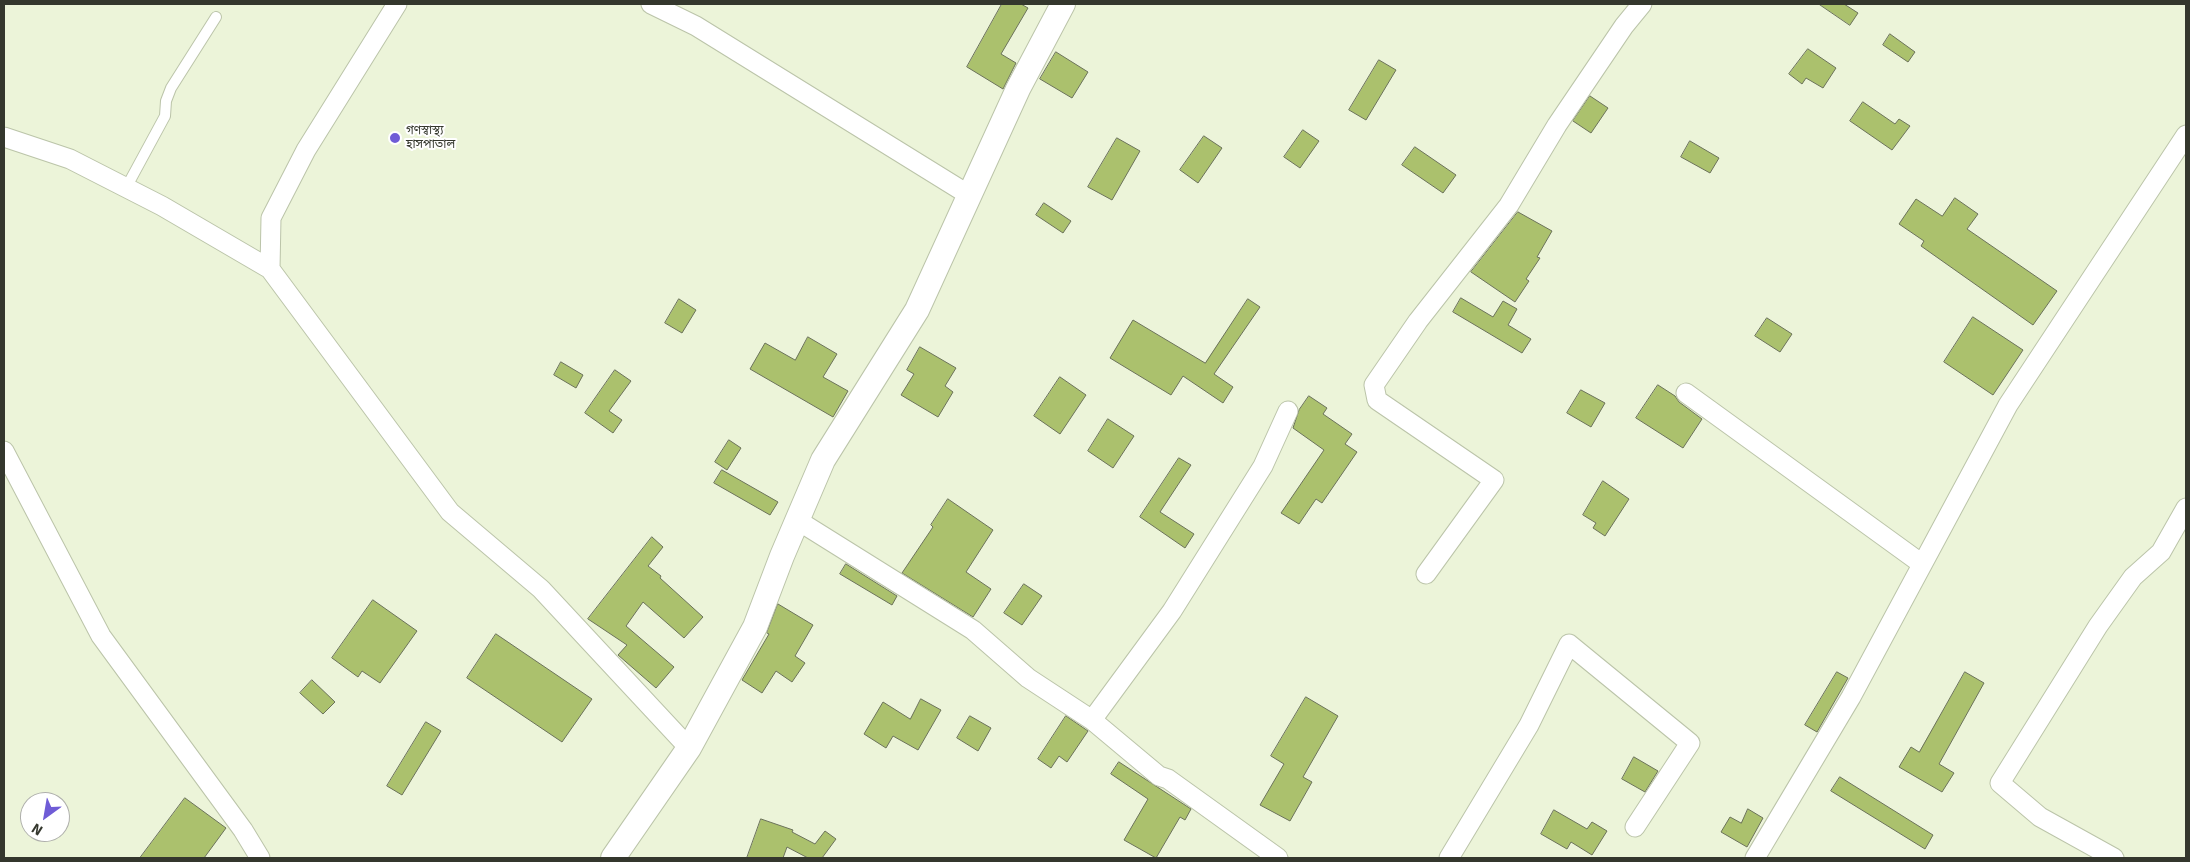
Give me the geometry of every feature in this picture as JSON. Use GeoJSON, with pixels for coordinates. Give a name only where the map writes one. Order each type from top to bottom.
{"type":"FeatureCollection","features":[{"type":"Feature","properties":{"kind":"street"},"geometry":{"type":"LineString","coordinates":[[270,269],[271,218],[306,150],[397,4]]}},
{"type":"Feature","properties":{"kind":"street"},"geometry":{"type":"LineString","coordinates":[[651,4],[696,26],[969,195]]}},
{"type":"Feature","properties":{"kind":"street"},"geometry":{"type":"LineString","coordinates":[[613,858],[689,748],[755,628],[797,520],[823,460],[917,310],[1018,89],[1063,4]]}},
{"type":"Feature","properties":{"kind":"street"},"geometry":{"type":"LineString","coordinates":[[1426,574],[1494,480],[1377,400],[1374,385],[1418,321],[1509,205],[1557,125],[1624,26],[1642,4]]}},
{"type":"Feature","properties":{"kind":"street"},"geometry":{"type":"LineString","coordinates":[[1755,858],[1851,697],[2008,405],[2186,135]]}},
{"type":"Feature","properties":{"kind":"street"},"geometry":{"type":"LineString","coordinates":[[4,137],[70,159],[162,206],[270,269],[450,512],[541,589],[689,748]]}},
{"type":"Feature","properties":{"kind":"street"},"geometry":{"type":"LineString","coordinates":[[1686,393],[1922,564]]}},
{"type":"Feature","properties":{"kind":"street"},"geometry":{"type":"LineString","coordinates":[[1092,720],[1172,611],[1263,466],[1288,411]]}},
{"type":"Feature","properties":{"kind":"street"},"geometry":{"type":"LineString","coordinates":[[4,450],[102,636],[243,830],[260,858]]}},
{"type":"Feature","properties":{"kind":"street"},"geometry":{"type":"LineString","coordinates":[[2114,858],[2040,817],[2000,783],[2098,626],[2133,577],[2161,552],[2186,508]]}},
{"type":"Feature","properties":{"kind":"street"},"geometry":{"type":"LineString","coordinates":[[797,520],[973,630],[1028,678],[1092,720],[1159,776],[1168,779],[1278,858]]}},
{"type":"Feature","properties":{"kind":"street"},"geometry":{"type":"LineString","coordinates":[[1450,858],[1529,725],[1569,644],[1690,743],[1635,827]]}},
{"type":"Feature","properties":{"kind":"lane"},"geometry":{"type":"LineString","coordinates":[[126,188],[165,116],[166,101],[171,88],[216,16]]}},
{"type":"Feature","properties":{"kind":"building"},"geometry":{"type":"Polygon","coordinates":[[[1002,4],[1021,4],[1028,8],[1001,54],[1016,63],[1003,89],[967,67],[1002,4]]]}},
{"type":"Feature","properties":{"kind":"building"},"geometry":{"type":"Polygon","coordinates":[[[1819,4],[1844,4],[1858,13],[1850,25],[1819,4]]]}},
{"type":"Feature","properties":{"kind":"building"},"geometry":{"type":"Polygon","coordinates":[[[1890,34],[1915,52],[1908,62],[1883,45],[1890,34]]]}},
{"type":"Feature","properties":{"kind":"building"},"geometry":{"type":"Polygon","coordinates":[[[1808,49],[1836,68],[1823,88],[1806,78],[1802,84],[1789,74],[1808,49]]]}},
{"type":"Feature","properties":{"kind":"building"},"geometry":{"type":"Polygon","coordinates":[[[1056,52],[1088,72],[1072,98],[1040,79],[1056,52]]]}},
{"type":"Feature","properties":{"kind":"building"},"geometry":{"type":"Polygon","coordinates":[[[1379,60],[1396,70],[1366,120],[1349,110],[1379,60]]]}},
{"type":"Feature","properties":{"kind":"building"},"geometry":{"type":"Polygon","coordinates":[[[1590,96],[1608,108],[1591,133],[1573,121],[1590,96]]]}},
{"type":"Feature","properties":{"kind":"building"},"geometry":{"type":"Polygon","coordinates":[[[1863,102],[1895,124],[1899,119],[1910,126],[1892,150],[1850,121],[1863,102]]]}},
{"type":"Feature","properties":{"kind":"building"},"geometry":{"type":"Polygon","coordinates":[[[1303,130],[1319,141],[1300,168],[1284,157],[1303,130]]]}},
{"type":"Feature","properties":{"kind":"building"},"geometry":{"type":"Polygon","coordinates":[[[1204,136],[1222,148],[1198,183],[1180,170],[1204,136]]]}},
{"type":"Feature","properties":{"kind":"building"},"geometry":{"type":"Polygon","coordinates":[[[1117,138],[1140,151],[1112,200],[1088,187],[1117,138]]]}},
{"type":"Feature","properties":{"kind":"building"},"geometry":{"type":"Polygon","coordinates":[[[1690,141],[1719,158],[1710,173],[1681,157],[1690,141]]]}},
{"type":"Feature","properties":{"kind":"building"},"geometry":{"type":"Polygon","coordinates":[[[1415,147],[1456,175],[1443,193],[1402,165],[1415,147]]]}},
{"type":"Feature","properties":{"kind":"building"},"geometry":{"type":"Polygon","coordinates":[[[1955,198],[1978,214],[1967,229],[2057,291],[2033,325],[1921,246],[1924,241],[1899,224],[1916,199],[1942,216],[1955,198]]]}},
{"type":"Feature","properties":{"kind":"building"},"geometry":{"type":"Polygon","coordinates":[[[1044,203],[1071,221],[1063,233],[1036,215],[1044,203]]]}},
{"type":"Feature","properties":{"kind":"building"},"geometry":{"type":"Polygon","coordinates":[[[1518,212],[1552,231],[1537,257],[1540,258],[1526,279],[1529,281],[1515,302],[1471,272],[1518,212]]]}},
{"type":"Feature","properties":{"kind":"building"},"geometry":{"type":"Polygon","coordinates":[[[1461,298],[1493,317],[1503,301],[1517,309],[1508,325],[1531,339],[1522,353],[1453,312],[1461,298]]]}},
{"type":"Feature","properties":{"kind":"building"},"geometry":{"type":"Polygon","coordinates":[[[679,299],[696,310],[682,333],[665,323],[679,299]]]}},
{"type":"Feature","properties":{"kind":"building"},"geometry":{"type":"Polygon","coordinates":[[[1248,299],[1260,307],[1214,374],[1233,387],[1223,403],[1183,376],[1171,395],[1110,358],[1133,320],[1205,363],[1248,299]]]}},
{"type":"Feature","properties":{"kind":"building"},"geometry":{"type":"Polygon","coordinates":[[[1973,317],[2023,350],[1993,395],[1944,362],[1973,317]]]}},
{"type":"Feature","properties":{"kind":"building"},"geometry":{"type":"Polygon","coordinates":[[[1767,318],[1792,334],[1780,352],[1755,336],[1767,318]]]}},
{"type":"Feature","properties":{"kind":"building"},"geometry":{"type":"Polygon","coordinates":[[[808,337],[837,354],[823,377],[848,391],[833,417],[750,369],[765,343],[795,360],[808,337]]]}},
{"type":"Feature","properties":{"kind":"building"},"geometry":{"type":"Polygon","coordinates":[[[920,347],[956,368],[945,386],[953,392],[938,417],[901,395],[914,374],[907,370],[920,347]]]}},
{"type":"Feature","properties":{"kind":"building"},"geometry":{"type":"Polygon","coordinates":[[[561,362],[583,375],[576,388],[554,375],[561,362]]]}},
{"type":"Feature","properties":{"kind":"building"},"geometry":{"type":"Polygon","coordinates":[[[615,370],[631,381],[609,411],[622,420],[613,433],[585,413],[615,370]]]}},
{"type":"Feature","properties":{"kind":"building"},"geometry":{"type":"Polygon","coordinates":[[[1060,377],[1086,395],[1060,434],[1034,416],[1060,377]]]}},
{"type":"Feature","properties":{"kind":"building"},"geometry":{"type":"Polygon","coordinates":[[[1658,385],[1675,396],[1679,402],[1702,419],[1683,448],[1636,418],[1658,385]]]}},
{"type":"Feature","properties":{"kind":"building"},"geometry":{"type":"Polygon","coordinates":[[[1581,390],[1605,403],[1591,427],[1567,413],[1581,390]]]}},
{"type":"Feature","properties":{"kind":"building"},"geometry":{"type":"Polygon","coordinates":[[[1309,396],[1327,408],[1323,414],[1352,434],[1345,444],[1357,452],[1322,503],[1316,499],[1299,524],[1281,513],[1324,450],[1293,428],[1299,410],[1309,396]]]}},
{"type":"Feature","properties":{"kind":"building"},"geometry":{"type":"Polygon","coordinates":[[[1108,419],[1134,436],[1113,468],[1088,451],[1108,419]]]}},
{"type":"Feature","properties":{"kind":"building"},"geometry":{"type":"Polygon","coordinates":[[[729,440],[741,448],[727,470],[715,462],[729,440]]]}},
{"type":"Feature","properties":{"kind":"building"},"geometry":{"type":"Polygon","coordinates":[[[1179,458],[1191,465],[1160,512],[1194,534],[1185,548],[1140,517],[1179,458]]]}},
{"type":"Feature","properties":{"kind":"building"},"geometry":{"type":"Polygon","coordinates":[[[722,470],[778,502],[770,515],[714,483],[722,470]]]}},
{"type":"Feature","properties":{"kind":"building"},"geometry":{"type":"Polygon","coordinates":[[[1603,481],[1629,499],[1605,536],[1593,528],[1596,523],[1583,515],[1603,481]]]}},
{"type":"Feature","properties":{"kind":"building"},"geometry":{"type":"Polygon","coordinates":[[[948,499],[993,530],[966,572],[991,589],[973,617],[902,573],[933,527],[931,525],[948,499]]]}},
{"type":"Feature","properties":{"kind":"building"},"geometry":{"type":"Polygon","coordinates":[[[652,537],[663,547],[648,566],[661,576],[660,578],[703,617],[684,638],[643,602],[626,626],[674,667],[656,688],[618,655],[627,645],[588,619],[652,537]]]}},
{"type":"Feature","properties":{"kind":"building"},"geometry":{"type":"Polygon","coordinates":[[[846,564],[897,596],[892,605],[840,574],[846,564]]]}},
{"type":"Feature","properties":{"kind":"building"},"geometry":{"type":"Polygon","coordinates":[[[1024,584],[1042,596],[1022,625],[1004,613],[1024,584]]]}},
{"type":"Feature","properties":{"kind":"building"},"geometry":{"type":"Polygon","coordinates":[[[373,600],[417,631],[380,683],[362,671],[358,677],[332,658],[373,600]]]}},
{"type":"Feature","properties":{"kind":"building"},"geometry":{"type":"Polygon","coordinates":[[[778,604],[813,625],[795,656],[805,663],[792,682],[776,671],[762,693],[742,680],[769,634],[767,633],[778,604]]]}},
{"type":"Feature","properties":{"kind":"building"},"geometry":{"type":"Polygon","coordinates":[[[496,634],[592,699],[562,742],[467,678],[496,634]]]}},
{"type":"Feature","properties":{"kind":"building"},"geometry":{"type":"Polygon","coordinates":[[[1837,672],[1848,678],[1817,732],[1805,725],[1837,672]]]}},
{"type":"Feature","properties":{"kind":"building"},"geometry":{"type":"Polygon","coordinates":[[[1965,672],[1984,683],[1939,764],[1954,773],[1942,792],[1899,767],[1911,747],[1919,752],[1965,672]]]}},
{"type":"Feature","properties":{"kind":"building"},"geometry":{"type":"Polygon","coordinates":[[[312,680],[335,702],[323,714],[300,693],[312,680]]]}},
{"type":"Feature","properties":{"kind":"building"},"geometry":{"type":"Polygon","coordinates":[[[1306,697],[1338,716],[1303,777],[1312,782],[1290,821],[1260,805],[1284,764],[1271,756],[1306,697]]]}},
{"type":"Feature","properties":{"kind":"building"},"geometry":{"type":"Polygon","coordinates":[[[921,699],[941,710],[918,750],[893,736],[886,748],[864,734],[883,702],[910,719],[921,699]]]}},
{"type":"Feature","properties":{"kind":"building"},"geometry":{"type":"Polygon","coordinates":[[[970,716],[991,728],[978,751],[957,738],[970,716]]]}},
{"type":"Feature","properties":{"kind":"building"},"geometry":{"type":"Polygon","coordinates":[[[1066,716],[1088,731],[1067,762],[1059,756],[1051,768],[1038,759],[1066,716]]]}},
{"type":"Feature","properties":{"kind":"building"},"geometry":{"type":"Polygon","coordinates":[[[426,722],[441,731],[402,795],[387,786],[426,722]]]}},
{"type":"Feature","properties":{"kind":"building"},"geometry":{"type":"Polygon","coordinates":[[[1634,757],[1658,771],[1645,792],[1622,779],[1634,757]]]}},
{"type":"Feature","properties":{"kind":"building"},"geometry":{"type":"Polygon","coordinates":[[[1119,762],[1191,809],[1185,820],[1180,817],[1156,858],[1124,840],[1148,799],[1111,774],[1119,762]]]}},
{"type":"Feature","properties":{"kind":"building"},"geometry":{"type":"Polygon","coordinates":[[[1840,777],[1933,835],[1925,849],[1831,791],[1840,777]]]}},
{"type":"Feature","properties":{"kind":"building"},"geometry":{"type":"Polygon","coordinates":[[[185,798],[226,828],[204,858],[140,858],[185,798]]]}},
{"type":"Feature","properties":{"kind":"building"},"geometry":{"type":"Polygon","coordinates":[[[1748,809],[1763,818],[1747,847],[1721,832],[1730,817],[1741,823],[1748,809]]]}},
{"type":"Feature","properties":{"kind":"building"},"geometry":{"type":"Polygon","coordinates":[[[1554,810],[1587,829],[1592,822],[1607,831],[1592,855],[1571,842],[1567,849],[1541,834],[1554,810]]]}},
{"type":"Feature","properties":{"kind":"building"},"geometry":{"type":"Polygon","coordinates":[[[761,819],[793,830],[792,832],[815,844],[825,831],[836,839],[822,858],[808,858],[787,847],[783,858],[747,858],[761,819]]]}},
{"type":"Feature","properties":{"kind":"place","name":"গণস্বাস্থ্য হাসপাতাল"},"geometry":{"type":"Point","coordinates":[395,138]}}]}
